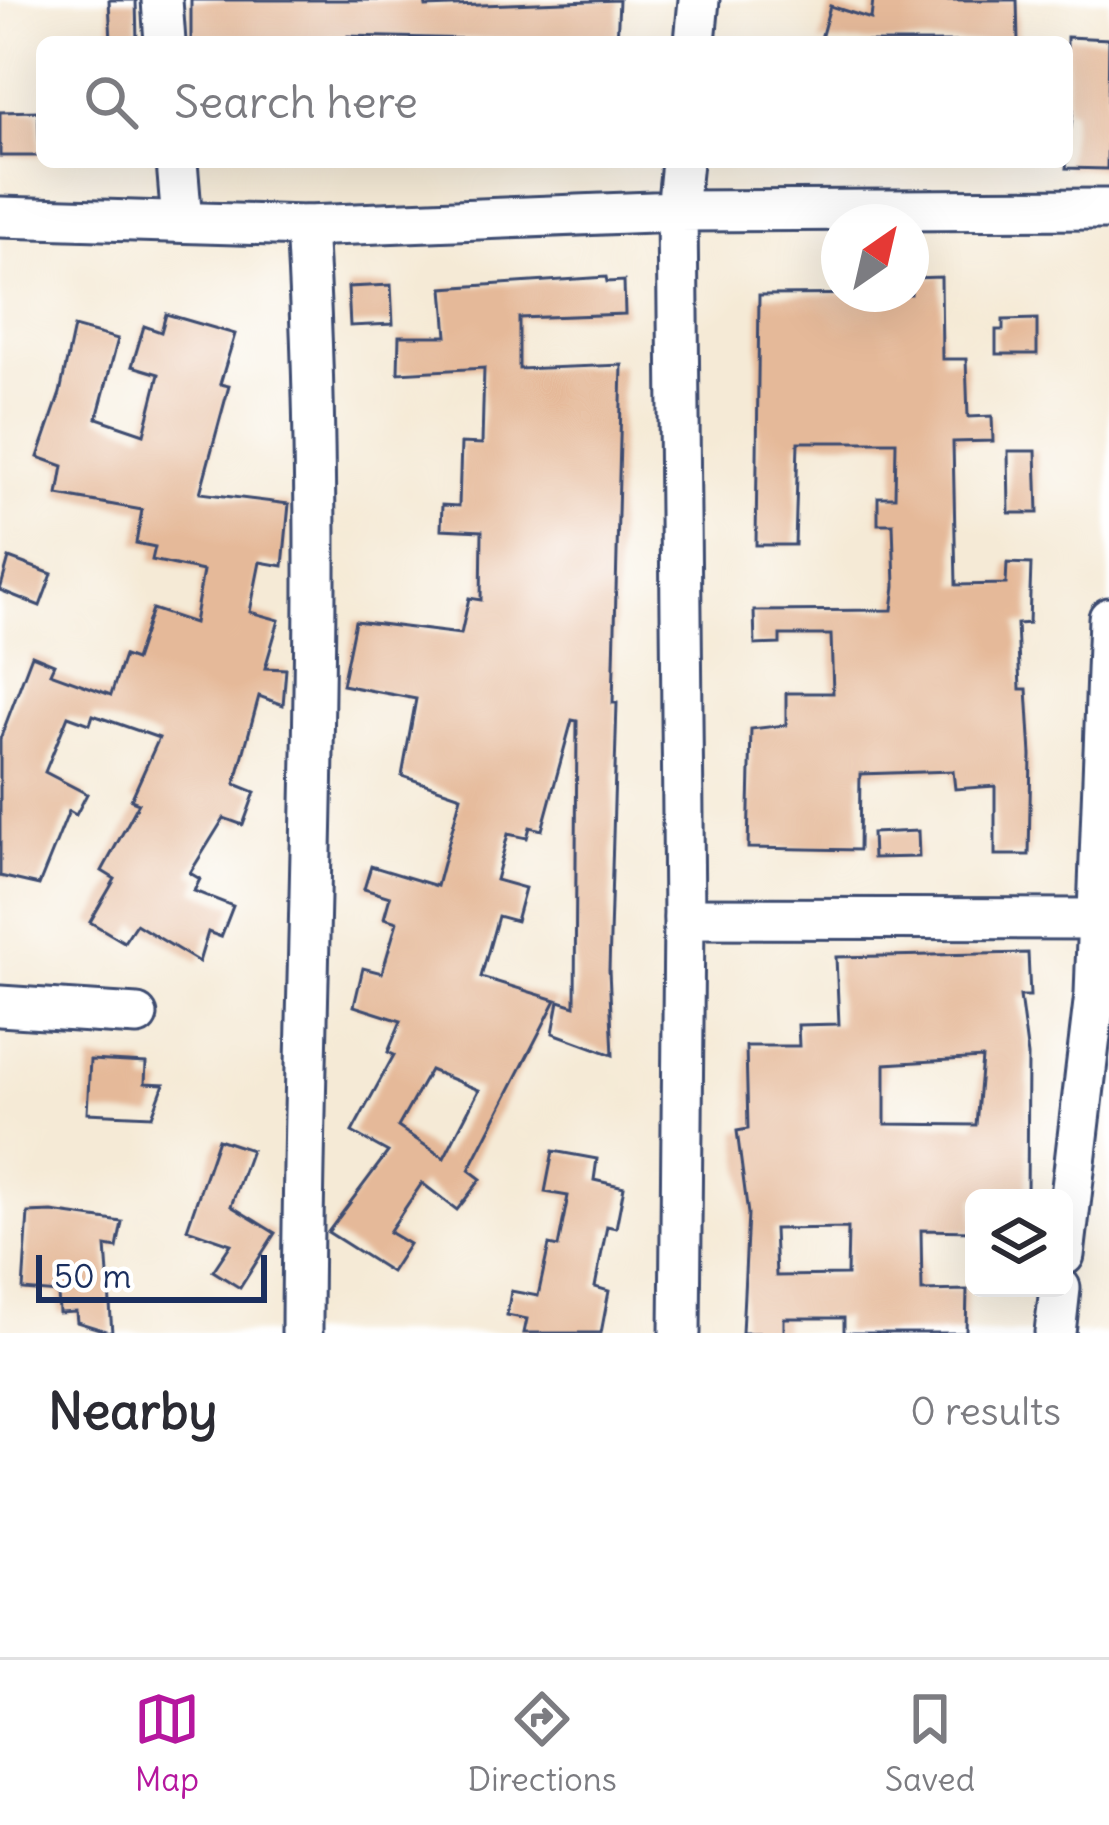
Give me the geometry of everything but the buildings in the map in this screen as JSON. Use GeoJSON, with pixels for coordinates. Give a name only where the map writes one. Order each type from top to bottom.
{"type":"FeatureCollection","features":[{"type":"Feature","properties":{"kind":"street"},"geometry":{"type":"LineString","coordinates":[[161,0],[164,36]]}},
{"type":"Feature","properties":{"kind":"street"},"geometry":{"type":"LineString","coordinates":[[696,36],[699,0]]}},
{"type":"Feature","properties":{"kind":"street"},"geometry":{"type":"LineString","coordinates":[[177,168],[182,222]]}},
{"type":"Feature","properties":{"kind":"street"},"geometry":{"type":"LineString","coordinates":[[680,1333],[684,918],[677,211],[681,168]]}},
{"type":"Feature","properties":{"kind":"street"},"geometry":{"type":"LineString","coordinates":[[0,217],[306,226],[677,211],[1109,209]]}},
{"type":"Feature","properties":{"kind":"street"},"geometry":{"type":"LineString","coordinates":[[302,1333],[317,700],[314,360],[306,226]]}},
{"type":"Feature","properties":{"kind":"street"},"geometry":{"type":"LineString","coordinates":[[1073,1189],[1087,1084],[1109,618]]}},
{"type":"Feature","properties":{"kind":"street"},"geometry":{"type":"LineString","coordinates":[[684,918],[1097,919]]}},
{"type":"Feature","properties":{"kind":"street"},"geometry":{"type":"LineString","coordinates":[[0,1006],[137,1015]]}},
{"type":"Feature","properties":{"kind":"street"},"geometry":{"type":"LineString","coordinates":[[1055,1333],[1059,1297]]}}]}
